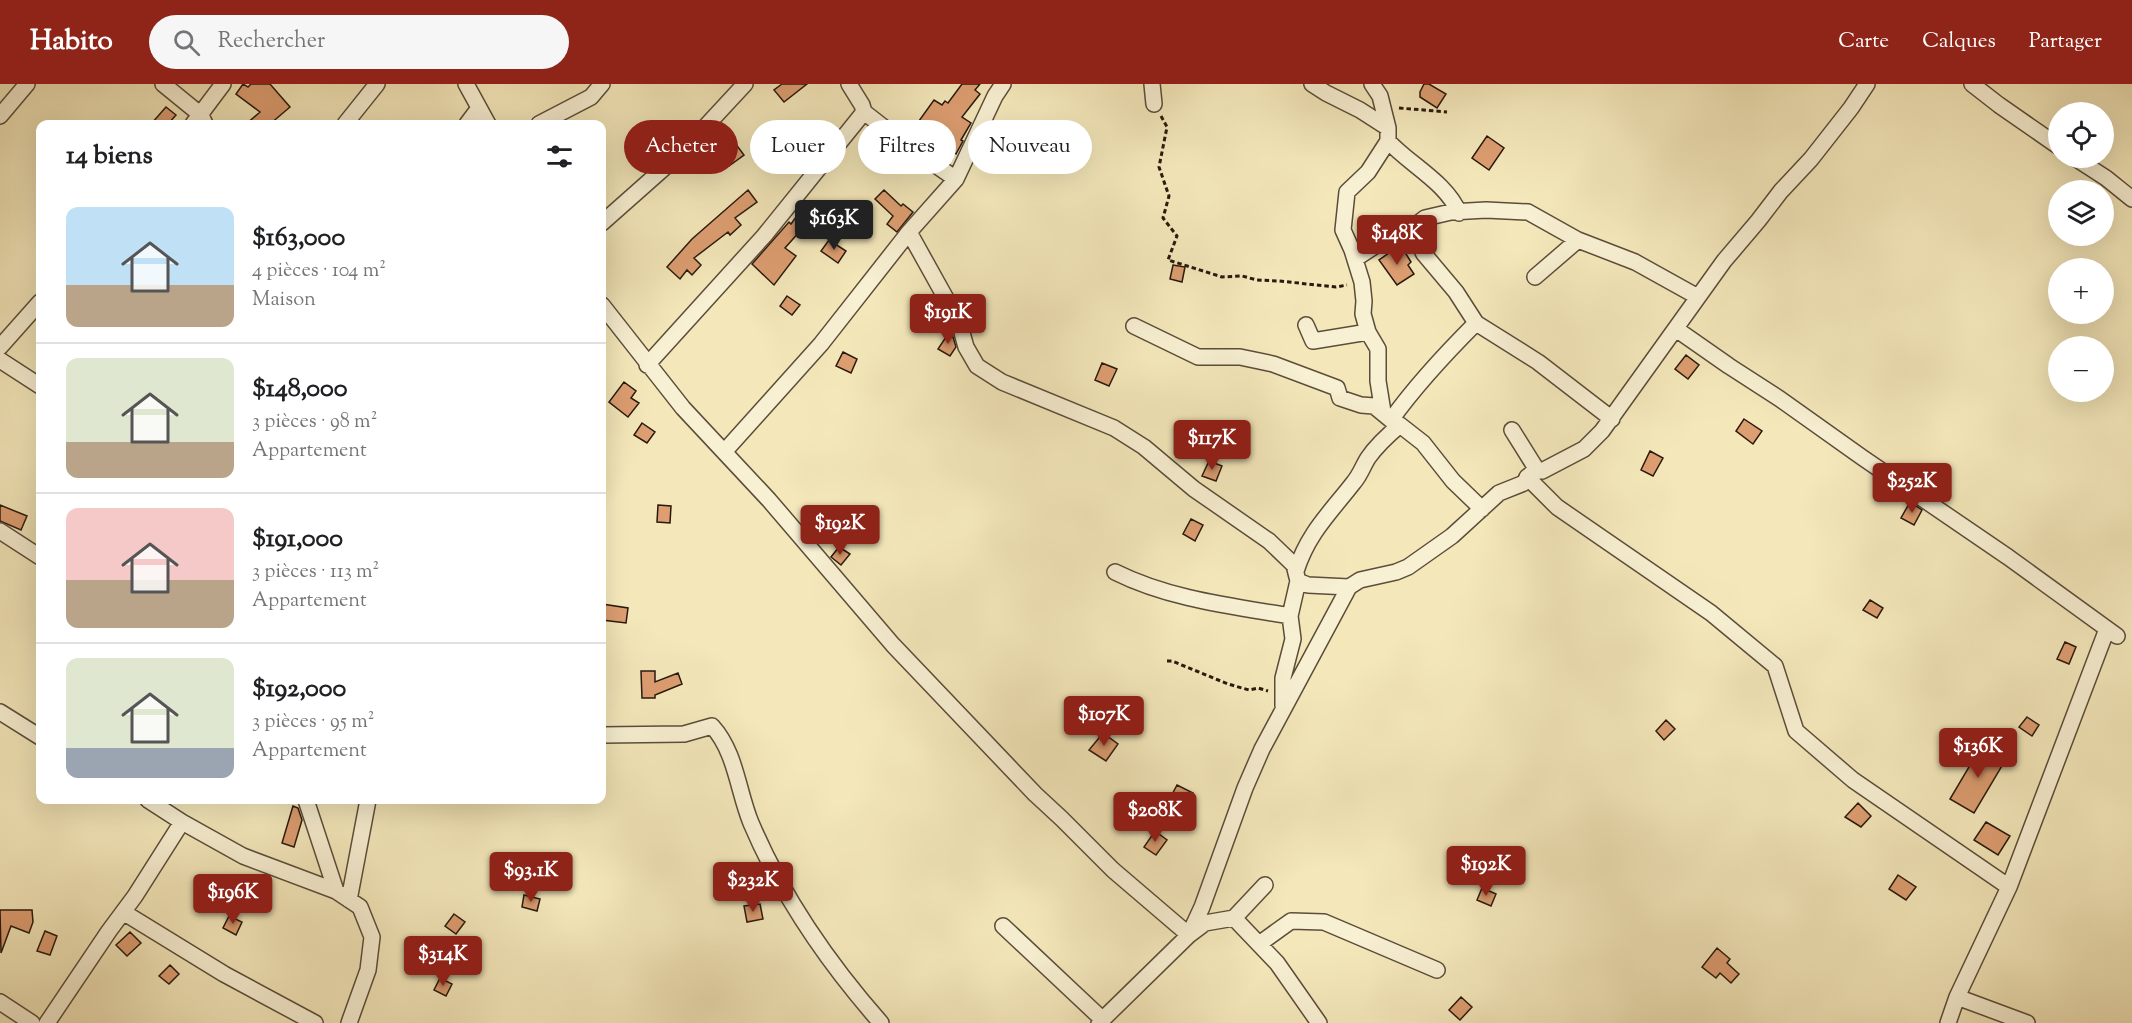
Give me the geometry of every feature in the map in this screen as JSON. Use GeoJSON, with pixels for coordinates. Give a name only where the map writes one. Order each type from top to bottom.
{"type":"FeatureCollection","features":[{"type":"Feature","properties":{"kind":"street"},"geometry":{"type":"LineString","coordinates":[[0,116],[27,84]]}},
{"type":"Feature","properties":{"kind":"street"},"geometry":{"type":"LineString","coordinates":[[163,84],[199,120]]}},
{"type":"Feature","properties":{"kind":"street"},"geometry":{"type":"LineString","coordinates":[[201,120],[224,84]]}},
{"type":"Feature","properties":{"kind":"street"},"geometry":{"type":"LineString","coordinates":[[348,120],[377,84]]}},
{"type":"Feature","properties":{"kind":"street"},"geometry":{"type":"LineString","coordinates":[[466,84],[486,120]]}},
{"type":"Feature","properties":{"kind":"street"},"geometry":{"type":"LineString","coordinates":[[547,120],[591,97],[602,84]]}},
{"type":"Feature","properties":{"kind":"street"},"geometry":{"type":"LineString","coordinates":[[606,219],[681,153],[745,84]]}},
{"type":"Feature","properties":{"kind":"street"},"geometry":{"type":"LineString","coordinates":[[849,84],[864,112],[956,179]]}},
{"type":"Feature","properties":{"kind":"street"},"geometry":{"type":"LineString","coordinates":[[724,452],[821,344],[909,232],[956,179],[995,96],[1003,84]]}},
{"type":"Feature","properties":{"kind":"street"},"geometry":{"type":"LineString","coordinates":[[1152,84],[1154,104]]}},
{"type":"Feature","properties":{"kind":"street"},"geometry":{"type":"LineString","coordinates":[[1312,84],[1360,110],[1388,134]]}},
{"type":"Feature","properties":{"kind":"street"},"geometry":{"type":"LineString","coordinates":[[1372,84],[1380,96],[1388,134],[1400,154],[1454,200],[1459,213]]}},
{"type":"Feature","properties":{"kind":"street"},"geometry":{"type":"LineString","coordinates":[[1189,935],[1202,907],[1245,788],[1272,730],[1349,587],[1360,580],[1408,567],[1452,536],[1499,493],[1524,483],[1532,474],[1584,449],[1612,419],[1643,372],[1724,261],[1781,191],[1811,159],[1867,84]]}},
{"type":"Feature","properties":{"kind":"street"},"geometry":{"type":"LineString","coordinates":[[1972,84],[2048,139]]}},
{"type":"Feature","properties":{"kind":"street"},"geometry":{"type":"LineString","coordinates":[[470,120],[479,108]]}},
{"type":"Feature","properties":{"kind":"street"},"geometry":{"type":"LineString","coordinates":[[648,365],[765,236],[864,112]]}},
{"type":"Feature","properties":{"kind":"street"},"geometry":{"type":"LineString","coordinates":[[1388,134],[1368,172],[1347,192],[1343,230],[1362,282],[1363,314],[1368,332],[1378,349],[1378,381],[1391,419]]}},
{"type":"Feature","properties":{"kind":"street"},"geometry":{"type":"LineString","coordinates":[[2091,168],[2132,199]]}},
{"type":"Feature","properties":{"kind":"street"},"geometry":{"type":"LineString","coordinates":[[1355,259],[1393,234],[1411,229],[1425,218],[1447,212],[1486,210],[1528,212],[1578,240],[1635,262],[1698,297]]}},
{"type":"Feature","properties":{"kind":"street"},"geometry":{"type":"LineString","coordinates":[[1411,229],[1424,254],[1456,292],[1476,324],[1538,362],[1612,419]]}},
{"type":"Feature","properties":{"kind":"street"},"geometry":{"type":"LineString","coordinates":[[909,232],[959,322],[966,347],[977,366],[1002,382],[1114,428],[1144,447],[1194,489],[1269,541],[1294,565],[1297,576],[1308,585],[1349,587]]}},
{"type":"Feature","properties":{"kind":"street"},"geometry":{"type":"LineString","coordinates":[[1535,277],[1578,240]]}},
{"type":"Feature","properties":{"kind":"street"},"geometry":{"type":"LineString","coordinates":[[3,337],[36,306]]}},
{"type":"Feature","properties":{"kind":"street"},"geometry":{"type":"LineString","coordinates":[[606,311],[683,408],[768,500],[893,645],[986,744],[1113,870],[1189,935]]}},
{"type":"Feature","properties":{"kind":"street"},"geometry":{"type":"LineString","coordinates":[[1283,709],[1283,678],[1293,639],[1290,616],[1301,557],[1314,530],[1356,479],[1367,459],[1383,440],[1391,419],[1414,388],[1476,324]]}},
{"type":"Feature","properties":{"kind":"street"},"geometry":{"type":"LineString","coordinates":[[1306,325],[1313,340],[1368,332]]}},
{"type":"Feature","properties":{"kind":"street"},"geometry":{"type":"LineString","coordinates":[[1134,326],[1198,357],[1240,357],[1274,364],[1336,388],[1340,398],[1374,406],[1424,443],[1453,481],[1482,509]]}},
{"type":"Feature","properties":{"kind":"street"},"geometry":{"type":"LineString","coordinates":[[1676,328],[2008,556],[2112,632],[2009,887],[1957,997],[1948,1023]]}},
{"type":"Feature","properties":{"kind":"street"},"geometry":{"type":"LineString","coordinates":[[0,360],[36,383]]}},
{"type":"Feature","properties":{"kind":"street"},"geometry":{"type":"LineString","coordinates":[[1512,430],[1532,474],[1557,507],[1711,612],[1775,666],[1796,731],[1852,780],[2009,887]]}},
{"type":"Feature","properties":{"kind":"street"},"geometry":{"type":"LineString","coordinates":[[0,531],[36,554]]}},
{"type":"Feature","properties":{"kind":"street"},"geometry":{"type":"LineString","coordinates":[[1115,572],[1141,585],[1199,600],[1290,616]]}},
{"type":"Feature","properties":{"kind":"street"},"geometry":{"type":"LineString","coordinates":[[0,712],[36,734]]}},
{"type":"Feature","properties":{"kind":"street"},"geometry":{"type":"LineString","coordinates":[[606,735],[684,734],[712,726],[720,735],[733,765],[751,822],[783,888],[851,988],[881,1023]]}},
{"type":"Feature","properties":{"kind":"street"},"geometry":{"type":"LineString","coordinates":[[154,804],[243,856],[336,891],[360,907],[372,937],[368,970],[349,1023]]}},
{"type":"Feature","properties":{"kind":"street"},"geometry":{"type":"LineString","coordinates":[[307,804],[336,891]]}},
{"type":"Feature","properties":{"kind":"street"},"geometry":{"type":"LineString","coordinates":[[349,900],[367,804]]}},
{"type":"Feature","properties":{"kind":"street"},"geometry":{"type":"LineString","coordinates":[[47,1023],[183,822]]}},
{"type":"Feature","properties":{"kind":"street"},"geometry":{"type":"LineString","coordinates":[[1003,926],[1101,1022],[1189,935],[1205,923],[1234,918],[1265,885]]}},
{"type":"Feature","properties":{"kind":"street"},"geometry":{"type":"LineString","coordinates":[[123,912],[224,974],[315,1023]]}},
{"type":"Feature","properties":{"kind":"street"},"geometry":{"type":"LineString","coordinates":[[1234,918],[1277,963],[1318,1023]]}},
{"type":"Feature","properties":{"kind":"street"},"geometry":{"type":"LineString","coordinates":[[1259,944],[1291,921],[1324,922],[1437,970]]}},
{"type":"Feature","properties":{"kind":"street"},"geometry":{"type":"LineString","coordinates":[[1957,997],[2027,1023]]}},
{"type":"Feature","properties":{"kind":"street"},"geometry":{"type":"LineString","coordinates":[[0,1002],[32,1023]]}},
{"type":"Feature","properties":{"kind":"path"},"geometry":{"type":"LineString","coordinates":[[1154,104],[1167,127],[1160,167],[1169,195],[1163,218],[1177,236],[1168,260],[1222,277],[1242,276],[1257,280],[1279,280],[1336,287],[1362,282]]}},
{"type":"Feature","properties":{"kind":"path"},"geometry":{"type":"LineString","coordinates":[[1382,109],[1447,112]]}},
{"type":"Feature","properties":{"kind":"path"},"geometry":{"type":"LineString","coordinates":[[1167,660],[1172,660],[1228,684],[1249,690],[1258,688],[1276,694],[1283,709]]}},
{"type":"Feature","properties":{"kind":"building"},"geometry":{"type":"Polygon","coordinates":[[[243,84],[248,87],[251,84],[270,84],[290,107],[275,120],[251,120],[260,112],[236,94],[243,84]]]}},
{"type":"Feature","properties":{"kind":"building"},"geometry":{"type":"Polygon","coordinates":[[[782,84],[807,84],[784,102],[774,90],[782,84]]]}},
{"type":"Feature","properties":{"kind":"building"},"geometry":{"type":"Polygon","coordinates":[[[962,84],[980,84],[975,90],[980,94],[962,117],[968,121],[968,128],[956,154],[956,120],[920,120],[934,100],[942,105],[945,101],[948,103],[962,84]]]}},
{"type":"Feature","properties":{"kind":"building"},"geometry":{"type":"Polygon","coordinates":[[[1424,84],[1429,84],[1446,94],[1437,108],[1420,97],[1424,84]]]}},
{"type":"Feature","properties":{"kind":"building"},"geometry":{"type":"Polygon","coordinates":[[[166,107],[176,115],[172,120],[155,120],[166,107]]]}},
{"type":"Feature","properties":{"kind":"building"},"geometry":{"type":"Polygon","coordinates":[[[1487,136],[1504,148],[1489,170],[1472,158],[1487,136]]]}},
{"type":"Feature","properties":{"kind":"building"},"geometry":{"type":"Polygon","coordinates":[[[738,147],[744,155],[738,159],[738,147]]]}},
{"type":"Feature","properties":{"kind":"building"},"geometry":{"type":"Polygon","coordinates":[[[748,190],[757,202],[735,218],[741,225],[730,235],[728,232],[694,258],[701,265],[692,275],[687,270],[680,279],[667,267],[692,239],[748,190]]]}},
{"type":"Feature","properties":{"kind":"building"},"geometry":{"type":"Polygon","coordinates":[[[884,190],[901,206],[903,204],[913,212],[897,232],[887,224],[893,216],[875,199],[884,190]]]}},
{"type":"Feature","properties":{"kind":"building"},"geometry":{"type":"Polygon","coordinates":[[[807,202],[819,210],[785,248],[796,256],[774,285],[752,264],[789,222],[791,224],[807,202]]]}},
{"type":"Feature","properties":{"kind":"building"},"geometry":{"type":"Polygon","coordinates":[[[829,240],[846,251],[838,263],[821,251],[829,240]]]}},
{"type":"Feature","properties":{"kind":"building"},"geometry":{"type":"Polygon","coordinates":[[[1396,248],[1399,252],[1403,249],[1411,262],[1408,265],[1414,274],[1397,285],[1379,260],[1396,248]]]}},
{"type":"Feature","properties":{"kind":"building"},"geometry":{"type":"Polygon","coordinates":[[[1173,265],[1185,267],[1182,282],[1170,279],[1173,265]]]}},
{"type":"Feature","properties":{"kind":"building"},"geometry":{"type":"Polygon","coordinates":[[[787,296],[800,305],[792,315],[780,306],[787,296]]]}},
{"type":"Feature","properties":{"kind":"building"},"geometry":{"type":"Polygon","coordinates":[[[948,334],[953,337],[956,347],[950,356],[938,349],[948,334]]]}},
{"type":"Feature","properties":{"kind":"building"},"geometry":{"type":"Polygon","coordinates":[[[843,352],[857,359],[851,373],[836,366],[843,352]]]}},
{"type":"Feature","properties":{"kind":"building"},"geometry":{"type":"Polygon","coordinates":[[[1686,355],[1699,365],[1688,379],[1675,369],[1686,355]]]}},
{"type":"Feature","properties":{"kind":"building"},"geometry":{"type":"Polygon","coordinates":[[[1102,363],[1117,369],[1109,386],[1095,380],[1102,363]]]}},
{"type":"Feature","properties":{"kind":"building"},"geometry":{"type":"Polygon","coordinates":[[[624,382],[636,391],[631,398],[639,403],[628,417],[609,402],[624,382]]]}},
{"type":"Feature","properties":{"kind":"building"},"geometry":{"type":"Polygon","coordinates":[[[1744,419],[1762,431],[1753,444],[1736,431],[1744,419]]]}},
{"type":"Feature","properties":{"kind":"building"},"geometry":{"type":"Polygon","coordinates":[[[642,423],[655,432],[647,443],[634,435],[642,423]]]}},
{"type":"Feature","properties":{"kind":"building"},"geometry":{"type":"Polygon","coordinates":[[[1650,451],[1663,458],[1653,476],[1641,470],[1650,451]]]}},
{"type":"Feature","properties":{"kind":"building"},"geometry":{"type":"Polygon","coordinates":[[[1209,461],[1222,466],[1216,481],[1202,476],[1209,461]]]}},
{"type":"Feature","properties":{"kind":"building"},"geometry":{"type":"Polygon","coordinates":[[[1910,502],[1922,510],[1914,525],[1901,518],[1910,502]]]}},
{"type":"Feature","properties":{"kind":"building"},"geometry":{"type":"Polygon","coordinates":[[[0,505],[27,516],[21,530],[0,521],[0,505]]]}},
{"type":"Feature","properties":{"kind":"building"},"geometry":{"type":"Polygon","coordinates":[[[658,505],[671,506],[670,523],[657,522],[658,505]]]}},
{"type":"Feature","properties":{"kind":"building"},"geometry":{"type":"Polygon","coordinates":[[[1191,519],[1203,525],[1195,541],[1183,534],[1191,519]]]}},
{"type":"Feature","properties":{"kind":"building"},"geometry":{"type":"Polygon","coordinates":[[[839,547],[850,554],[841,565],[831,557],[839,547]]]}},
{"type":"Feature","properties":{"kind":"building"},"geometry":{"type":"Polygon","coordinates":[[[1870,600],[1883,608],[1877,618],[1863,610],[1870,600]]]}},
{"type":"Feature","properties":{"kind":"building"},"geometry":{"type":"Polygon","coordinates":[[[606,605],[628,608],[626,623],[606,620],[606,605]]]}},
{"type":"Feature","properties":{"kind":"building"},"geometry":{"type":"Polygon","coordinates":[[[2065,642],[2076,647],[2069,664],[2057,659],[2065,642]]]}},
{"type":"Feature","properties":{"kind":"building"},"geometry":{"type":"Polygon","coordinates":[[[641,671],[655,671],[655,682],[678,673],[682,684],[655,695],[655,698],[642,698],[641,671]]]}},
{"type":"Feature","properties":{"kind":"building"},"geometry":{"type":"Polygon","coordinates":[[[2027,717],[2039,725],[2032,736],[2019,727],[2027,717]]]}},
{"type":"Feature","properties":{"kind":"building"},"geometry":{"type":"Polygon","coordinates":[[[1666,720],[1675,729],[1664,740],[1656,731],[1666,720]]]}},
{"type":"Feature","properties":{"kind":"building"},"geometry":{"type":"Polygon","coordinates":[[[1103,733],[1118,744],[1106,761],[1089,750],[1103,733]]]}},
{"type":"Feature","properties":{"kind":"building"},"geometry":{"type":"Polygon","coordinates":[[[1982,745],[2006,759],[1974,813],[1950,799],[1982,745]]]}},
{"type":"Feature","properties":{"kind":"building"},"geometry":{"type":"Polygon","coordinates":[[[1177,785],[1193,793],[1181,814],[1166,806],[1177,785]]]}},
{"type":"Feature","properties":{"kind":"building"},"geometry":{"type":"Polygon","coordinates":[[[1858,803],[1871,816],[1861,827],[1845,817],[1858,803]]]}},
{"type":"Feature","properties":{"kind":"building"},"geometry":{"type":"Polygon","coordinates":[[[293,806],[298,808],[302,820],[294,847],[282,843],[293,806]]]}},
{"type":"Feature","properties":{"kind":"building"},"geometry":{"type":"Polygon","coordinates":[[[1986,822],[2010,836],[1998,855],[1974,840],[1986,822]]]}},
{"type":"Feature","properties":{"kind":"building"},"geometry":{"type":"Polygon","coordinates":[[[1155,831],[1167,840],[1156,855],[1144,847],[1155,831]]]}},
{"type":"Feature","properties":{"kind":"building"},"geometry":{"type":"Polygon","coordinates":[[[1898,875],[1916,887],[1906,900],[1889,889],[1898,875]]]}},
{"type":"Feature","properties":{"kind":"building"},"geometry":{"type":"Polygon","coordinates":[[[1482,888],[1496,894],[1491,906],[1477,900],[1482,888]]]}},
{"type":"Feature","properties":{"kind":"building"},"geometry":{"type":"Polygon","coordinates":[[[524,895],[540,899],[537,911],[522,907],[524,895]]]}},
{"type":"Feature","properties":{"kind":"building"},"geometry":{"type":"Polygon","coordinates":[[[760,904],[763,919],[747,922],[744,906],[760,904]]]}},
{"type":"Feature","properties":{"kind":"building"},"geometry":{"type":"Polygon","coordinates":[[[0,910],[32,910],[33,922],[29,933],[11,926],[1,953],[0,910]]]}},
{"type":"Feature","properties":{"kind":"building"},"geometry":{"type":"Polygon","coordinates":[[[454,914],[465,922],[456,934],[445,926],[454,914]]]}},
{"type":"Feature","properties":{"kind":"building"},"geometry":{"type":"Polygon","coordinates":[[[229,916],[242,922],[236,935],[223,928],[229,916]]]}},
{"type":"Feature","properties":{"kind":"building"},"geometry":{"type":"Polygon","coordinates":[[[45,931],[57,936],[50,955],[37,951],[45,931]]]}},
{"type":"Feature","properties":{"kind":"building"},"geometry":{"type":"Polygon","coordinates":[[[130,932],[141,943],[127,956],[116,945],[130,932]]]}},
{"type":"Feature","properties":{"kind":"building"},"geometry":{"type":"Polygon","coordinates":[[[1717,948],[1730,959],[1727,963],[1739,974],[1731,983],[1720,973],[1716,978],[1702,967],[1717,948]]]}},
{"type":"Feature","properties":{"kind":"building"},"geometry":{"type":"Polygon","coordinates":[[[170,965],[179,974],[169,984],[159,976],[170,965]]]}},
{"type":"Feature","properties":{"kind":"building"},"geometry":{"type":"Polygon","coordinates":[[[440,978],[452,984],[446,996],[434,990],[440,978]]]}},
{"type":"Feature","properties":{"kind":"building"},"geometry":{"type":"Polygon","coordinates":[[[1461,997],[1472,1007],[1460,1020],[1449,1010],[1461,997]]]}}]}
